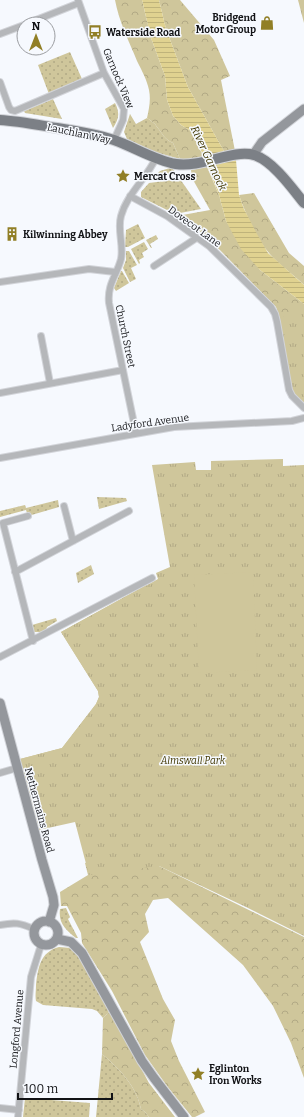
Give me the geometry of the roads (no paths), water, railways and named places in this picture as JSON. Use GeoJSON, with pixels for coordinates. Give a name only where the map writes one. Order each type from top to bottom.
{"type":"FeatureCollection","features":[{"type":"Feature","properties":{"kind":"main road"},"geometry":{"type":"LineString","coordinates":[[304,109],[262,142],[253,155],[262,159],[273,167],[304,203]]}},
{"type":"Feature","properties":{"kind":"main road","name":"Lauchlan Way"},"geometry":{"type":"LineString","coordinates":[[0,120],[67,129],[114,140],[156,158],[175,164],[197,164],[236,155],[253,155]]}},
{"type":"Feature","properties":{"kind":"main road","name":"Nethermains Road"},"geometry":{"type":"LineString","coordinates":[[0,703],[53,897],[53,908],[49,922]]}},
{"type":"Feature","properties":{"kind":"main road"},"geometry":{"type":"LineString","coordinates":[[46,921],[53,923],[58,930],[57,939],[48,946],[41,945],[35,940],[34,929],[38,923],[46,921]]}},
{"type":"Feature","properties":{"kind":"main road"},"geometry":{"type":"LineString","coordinates":[[57,939],[71,942],[79,948],[142,1061],[184,1117]]}},
{"type":"Feature","properties":{"kind":"street"},"geometry":{"type":"LineString","coordinates":[[45,16],[79,2]]}},
{"type":"Feature","properties":{"kind":"street","name":"Garnock View"},"geometry":{"type":"LineString","coordinates":[[79,2],[104,73],[124,109],[123,120],[114,140]]}},
{"type":"Feature","properties":{"kind":"street"},"geometry":{"type":"LineString","coordinates":[[0,34],[16,28]]}},
{"type":"Feature","properties":{"kind":"street"},"geometry":{"type":"LineString","coordinates":[[0,82],[8,107],[13,111],[104,73]]}},
{"type":"Feature","properties":{"kind":"street","name":"Church Street"},"geometry":{"type":"LineString","coordinates":[[136,433],[109,299],[110,287],[115,272],[119,266],[121,257],[120,218],[124,206],[150,170],[156,158]]}},
{"type":"Feature","properties":{"kind":"street","name":"Dovecot Lane"},"geometry":{"type":"LineString","coordinates":[[130,196],[167,216],[198,237],[218,254],[271,307],[275,314],[289,390],[292,396],[304,408]]}},
{"type":"Feature","properties":{"kind":"street"},"geometry":{"type":"LineString","coordinates":[[154,266],[198,237]]}},
{"type":"Feature","properties":{"kind":"street"},"geometry":{"type":"LineString","coordinates":[[0,282],[89,269],[115,272]]}},
{"type":"Feature","properties":{"kind":"street"},"geometry":{"type":"LineString","coordinates":[[40,336],[50,383]]}},
{"type":"Feature","properties":{"kind":"street"},"geometry":{"type":"LineString","coordinates":[[0,393],[123,370]]}},
{"type":"Feature","properties":{"kind":"street","name":"Ladyford Avenue"},"geometry":{"type":"LineString","coordinates":[[0,458],[174,427],[292,421],[304,418]]}},
{"type":"Feature","properties":{"kind":"street"},"geometry":{"type":"LineString","coordinates":[[64,506],[74,541]]}},
{"type":"Feature","properties":{"kind":"street"},"geometry":{"type":"LineString","coordinates":[[16,572],[129,511]]}},
{"type":"Feature","properties":{"kind":"street"},"geometry":{"type":"LineString","coordinates":[[28,516],[3,523],[33,641]]}},
{"type":"Feature","properties":{"kind":"street"},"geometry":{"type":"LineString","coordinates":[[0,657],[152,578]]}},
{"type":"Feature","properties":{"kind":"street"},"geometry":{"type":"LineString","coordinates":[[0,773],[17,768]]}},
{"type":"Feature","properties":{"kind":"street"},"geometry":{"type":"LineString","coordinates":[[0,925],[20,923],[34,929]]}},
{"type":"Feature","properties":{"kind":"street","name":"Longford Avenue"},"geometry":{"type":"LineString","coordinates":[[18,1117],[31,977],[41,945]]}},
{"type":"Feature","properties":{"kind":"street"},"geometry":{"type":"LineString","coordinates":[[0,1108],[19,1110]]}},
{"type":"Feature","properties":{"kind":"water","name":"River Garnock"},"geometry":{"type":"Polygon","coordinates":[[[142,0],[159,0],[166,29],[188,87],[225,153],[236,160],[239,195],[244,209],[268,253],[304,285],[304,304],[260,270],[241,249],[226,221],[219,195],[198,143],[191,131],[181,125],[173,116],[167,100],[165,76],[151,38],[142,0]]]}},
{"type":"Feature","properties":{"kind":"place","name":"Bridgend Motor Group"},"geometry":{"type":"Point","coordinates":[267,23]}},
{"type":"Feature","properties":{"kind":"place","name":"Waterside Road"},"geometry":{"type":"Point","coordinates":[95,32]}},
{"type":"Feature","properties":{"kind":"place","name":"Mercat Cross"},"geometry":{"type":"Point","coordinates":[123,176]}},
{"type":"Feature","properties":{"kind":"place","name":"Kilwinning Abbey"},"geometry":{"type":"Point","coordinates":[12,234]}},
{"type":"Feature","properties":{"kind":"place","name":"Eglinton Iron Works"},"geometry":{"type":"Point","coordinates":[198,1074]}},
{"type":"Feature","properties":{"kind":"park label","name":"Almswall Park"},"geometry":{"type":"Point","coordinates":[193,760]}}]}
